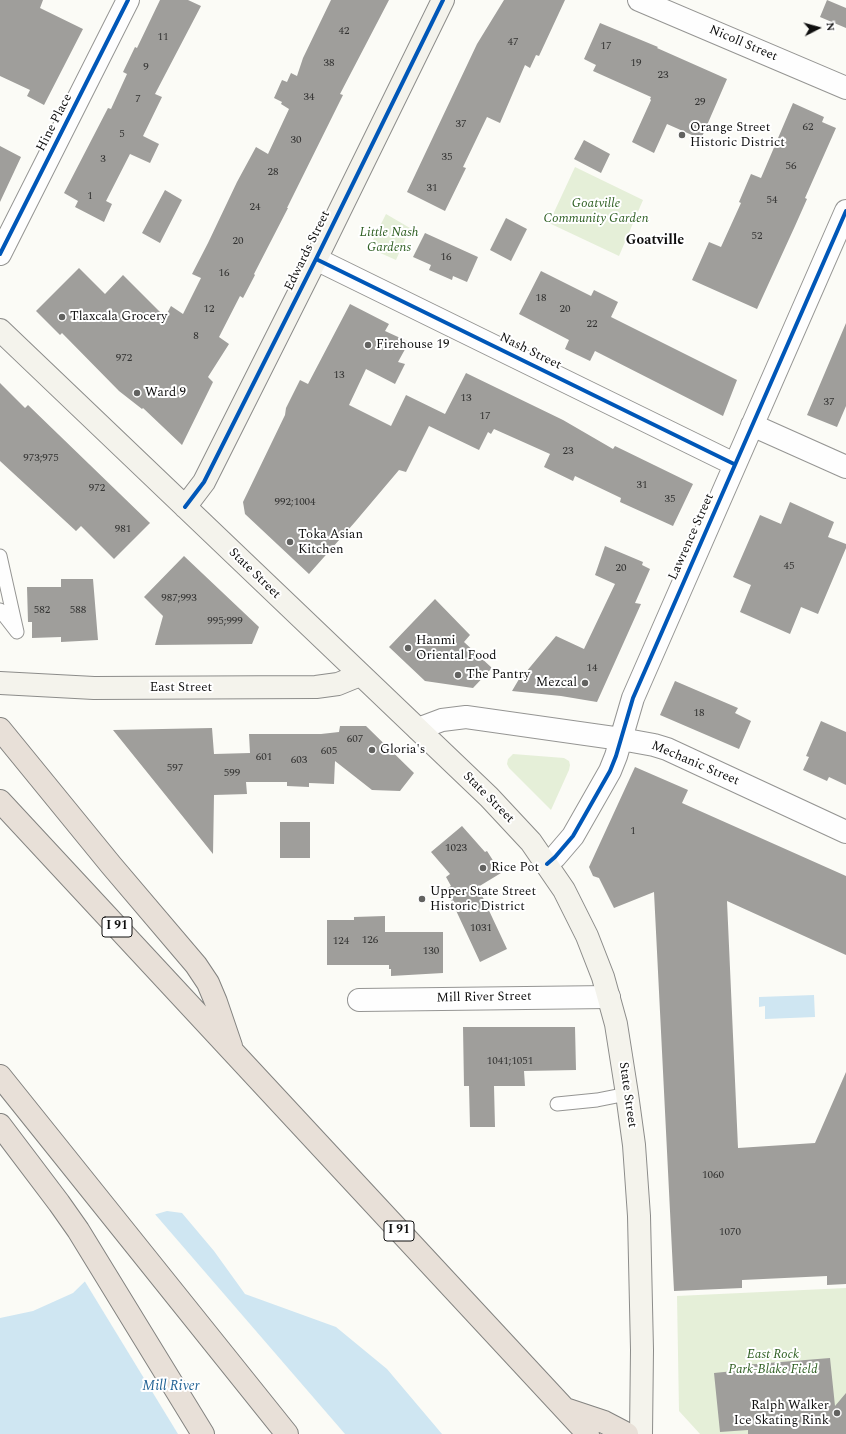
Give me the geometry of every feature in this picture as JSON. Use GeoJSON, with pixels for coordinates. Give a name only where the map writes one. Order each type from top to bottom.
{"type":"FeatureCollection","features":[{"type":"Feature","properties":{"kind":"highway"},"geometry":{"type":"LineString","coordinates":[[0,729],[116,871],[196,965],[208,983],[233,1052]]}},
{"type":"Feature","properties":{"kind":"highway","name":"I 91"},"geometry":{"type":"LineString","coordinates":[[0,801],[564,1409],[590,1426]]}},
{"type":"Feature","properties":{"kind":"highway"},"geometry":{"type":"LineString","coordinates":[[0,1076],[287,1434]]}},
{"type":"Feature","properties":{"kind":"highway"},"geometry":{"type":"LineString","coordinates":[[0,1125],[59,1202],[203,1434]]}},
{"type":"Feature","properties":{"kind":"highway"},"geometry":{"type":"LineString","coordinates":[[590,1426],[616,1427],[627,1434]]}},
{"type":"Feature","properties":{"kind":"main road","name":"Edwards Street"},"geometry":{"type":"LineString","coordinates":[[185,507],[204,482],[443,0]]}},
{"type":"Feature","properties":{"kind":"main road","name":"State Street"},"geometry":{"type":"LineString","coordinates":[[0,330],[489,797],[531,842],[564,890],[587,936],[609,997],[621,1054],[627,1094],[636,1165],[639,1223],[642,1350],[641,1434]]}},
{"type":"Feature","properties":{"kind":"main road","name":"East Street"},"geometry":{"type":"LineString","coordinates":[[0,683],[94,688],[316,687],[338,684],[360,675]]}},
{"type":"Feature","properties":{"kind":"street","name":"Hine Place"},"geometry":{"type":"LineString","coordinates":[[0,254],[128,0]]}},
{"type":"Feature","properties":{"kind":"street","name":"Nicoll Street"},"geometry":{"type":"LineString","coordinates":[[639,0],[846,88]]}},
{"type":"Feature","properties":{"kind":"street","name":"Lawrence Street"},"geometry":{"type":"LineString","coordinates":[[547,864],[564,847],[580,824],[610,771],[633,698],[734,464],[846,211]]}},
{"type":"Feature","properties":{"kind":"street","name":"Nash Street"},"geometry":{"type":"LineString","coordinates":[[316,258],[734,464]]}},
{"type":"Feature","properties":{"kind":"street"},"geometry":{"type":"LineString","coordinates":[[752,425],[846,467]]}},
{"type":"Feature","properties":{"kind":"street","name":"Mechanic Street"},"geometry":{"type":"LineString","coordinates":[[418,729],[442,720],[466,717],[621,738],[654,745],[667,749],[846,832]]}},
{"type":"Feature","properties":{"kind":"street","name":"Mill River Street"},"geometry":{"type":"LineString","coordinates":[[359,1000],[609,997]]}},
{"type":"Feature","properties":{"kind":"lane"},"geometry":{"type":"LineString","coordinates":[[0,556],[17,632],[0,610]]}},
{"type":"Feature","properties":{"kind":"lane"},"geometry":{"type":"LineString","coordinates":[[557,1104],[597,1100],[627,1094]]}},
{"type":"Feature","properties":{"kind":"green space","name":"Goatville Community Garden"},"geometry":{"type":"Polygon","coordinates":[[[575,167],[643,200],[619,256],[549,223],[575,167]]]}},
{"type":"Feature","properties":{"kind":"green space","name":"Little Nash Gardens"},"geometry":{"type":"Polygon","coordinates":[[[386,214],[410,228],[396,260],[369,248],[386,214]]]}},
{"type":"Feature","properties":{"kind":"green space"},"geometry":{"type":"Polygon","coordinates":[[[513,754],[564,758],[569,761],[569,770],[551,810],[509,768],[507,764],[508,759],[513,754]]]}},
{"type":"Feature","properties":{"kind":"green space","name":"East Rock Park-Blake Field"},"geometry":{"type":"Polygon","coordinates":[[[846,1288],[846,1434],[700,1434],[679,1411],[677,1296],[846,1288]]]}},
{"type":"Feature","properties":{"kind":"water"},"geometry":{"type":"Polygon","coordinates":[[[814,995],[815,1017],[765,1019],[765,1006],[759,1007],[759,997],[814,995]]]}},
{"type":"Feature","properties":{"kind":"water","name":"Mill River"},"geometry":{"type":"Polygon","coordinates":[[[167,1211],[182,1213],[214,1251],[245,1294],[336,1327],[387,1369],[442,1434],[0,1434],[0,1318],[33,1311],[73,1293],[153,1215],[167,1211]]]}},
{"type":"Feature","properties":{"kind":"pier"},"geometry":{"type":"Polygon","coordinates":[[[154,1213],[345,1434],[178,1434],[84,1280],[151,1214],[154,1213]]]}},
{"type":"Feature","properties":{"kind":"building"},"geometry":{"type":"Polygon","coordinates":[[[0,0],[43,0],[40,8],[83,29],[44,105],[27,96],[30,90],[0,76],[0,0]]]}},
{"type":"Feature","properties":{"kind":"building"},"geometry":{"type":"Polygon","coordinates":[[[160,0],[188,0],[201,6],[155,94],[162,97],[143,136],[159,144],[150,163],[130,154],[106,201],[112,204],[104,222],[75,207],[78,201],[64,193],[108,108],[111,109],[127,74],[123,72],[135,47],[137,48],[160,0]]]}},
{"type":"Feature","properties":{"kind":"building"},"geometry":{"type":"Polygon","coordinates":[[[331,0],[389,0],[340,94],[343,95],[254,274],[255,275],[243,298],[240,296],[219,337],[229,344],[208,377],[213,382],[182,445],[143,408],[142,409],[119,391],[62,333],[60,335],[36,311],[79,268],[105,294],[123,275],[165,317],[171,306],[183,314],[201,278],[192,274],[237,182],[256,147],[268,154],[289,109],[281,104],[282,102],[274,98],[282,80],[287,82],[291,73],[297,76],[303,58],[331,0]]]}},
{"type":"Feature","properties":{"kind":"building"},"geometry":{"type":"Polygon","coordinates":[[[504,0],[565,0],[539,56],[536,55],[530,68],[525,65],[500,123],[487,117],[463,167],[466,168],[445,211],[407,192],[477,44],[504,0]]]}},
{"type":"Feature","properties":{"kind":"building"},"geometry":{"type":"Polygon","coordinates":[[[827,0],[846,8],[846,28],[820,17],[827,0]]]}},
{"type":"Feature","properties":{"kind":"building"},"geometry":{"type":"Polygon","coordinates":[[[600,23],[658,47],[657,48],[727,79],[701,139],[667,124],[654,153],[632,142],[651,97],[593,71],[596,65],[584,59],[600,23]]]}},
{"type":"Feature","properties":{"kind":"building"},"geometry":{"type":"Polygon","coordinates":[[[793,103],[824,117],[822,122],[836,128],[805,198],[807,199],[757,309],[692,280],[709,242],[721,247],[741,203],[739,202],[751,174],[761,178],[793,103]]]}},
{"type":"Feature","properties":{"kind":"building"},"geometry":{"type":"Polygon","coordinates":[[[584,140],[610,154],[601,173],[574,159],[584,140]]]}},
{"type":"Feature","properties":{"kind":"building"},"geometry":{"type":"Polygon","coordinates":[[[0,146],[21,157],[0,202],[0,146]]]}},
{"type":"Feature","properties":{"kind":"building"},"geometry":{"type":"Polygon","coordinates":[[[165,190],[182,200],[160,243],[142,233],[165,190]]]}},
{"type":"Feature","properties":{"kind":"building"},"geometry":{"type":"Polygon","coordinates":[[[506,218],[527,229],[511,261],[490,250],[506,218]]]}},
{"type":"Feature","properties":{"kind":"building"},"geometry":{"type":"Polygon","coordinates":[[[425,233],[478,257],[467,282],[453,276],[452,280],[429,270],[431,265],[413,257],[425,233]]]}},
{"type":"Feature","properties":{"kind":"building"},"geometry":{"type":"Polygon","coordinates":[[[541,271],[591,296],[594,290],[618,302],[611,317],[737,380],[723,416],[595,351],[590,361],[565,349],[569,340],[519,314],[541,271]]]}},
{"type":"Feature","properties":{"kind":"building"},"geometry":{"type":"Polygon","coordinates":[[[350,304],[389,324],[385,331],[409,342],[398,362],[405,364],[395,384],[366,369],[349,405],[391,426],[406,395],[445,414],[466,373],[563,420],[613,449],[615,446],[693,484],[673,526],[620,502],[621,498],[575,476],[573,481],[544,467],[550,454],[494,429],[491,434],[488,432],[479,450],[429,426],[406,472],[399,470],[309,574],[245,514],[243,502],[285,415],[286,408],[300,380],[308,384],[350,304]]]}},
{"type":"Feature","properties":{"kind":"building"},"geometry":{"type":"Polygon","coordinates":[[[846,323],[846,406],[837,427],[807,415],[846,323]]]}},
{"type":"Feature","properties":{"kind":"building"},"geometry":{"type":"Polygon","coordinates":[[[0,383],[25,408],[28,405],[150,523],[114,559],[81,526],[76,531],[0,461],[0,383]]]}},
{"type":"Feature","properties":{"kind":"building"},"geometry":{"type":"Polygon","coordinates":[[[790,502],[834,522],[828,537],[846,544],[846,548],[818,614],[801,607],[790,634],[740,612],[751,585],[733,577],[760,515],[781,524],[790,502]]]}},
{"type":"Feature","properties":{"kind":"building"},"geometry":{"type":"Polygon","coordinates":[[[605,546],[643,562],[642,565],[650,569],[635,603],[641,604],[597,702],[561,696],[512,691],[522,674],[526,672],[556,636],[584,649],[615,584],[595,575],[605,546]]]}},
{"type":"Feature","properties":{"kind":"building"},"geometry":{"type":"Polygon","coordinates":[[[184,556],[259,627],[252,644],[155,645],[163,616],[144,597],[184,556]]]}},
{"type":"Feature","properties":{"kind":"building"},"geometry":{"type":"Polygon","coordinates":[[[61,579],[93,579],[98,640],[61,642],[61,637],[32,638],[32,622],[28,622],[27,587],[61,587],[61,579]]]}},
{"type":"Feature","properties":{"kind":"building"},"geometry":{"type":"Polygon","coordinates":[[[435,599],[470,635],[464,642],[492,668],[473,688],[425,681],[389,647],[435,599]]]}},
{"type":"Feature","properties":{"kind":"building"},"geometry":{"type":"Polygon","coordinates":[[[675,681],[738,708],[735,713],[751,721],[739,749],[660,715],[675,681]]]}},
{"type":"Feature","properties":{"kind":"building"},"geometry":{"type":"Polygon","coordinates":[[[821,721],[846,732],[846,785],[829,777],[827,781],[803,770],[809,757],[806,756],[821,721]]]}},
{"type":"Feature","properties":{"kind":"building"},"geometry":{"type":"Polygon","coordinates":[[[340,726],[366,726],[414,773],[400,791],[372,790],[335,761],[334,784],[309,783],[309,787],[287,786],[287,782],[246,782],[247,794],[214,795],[213,854],[113,730],[212,728],[214,754],[250,753],[249,734],[321,734],[339,732],[340,726]]]}},
{"type":"Feature","properties":{"kind":"building"},"geometry":{"type":"Polygon","coordinates":[[[635,767],[688,790],[682,803],[846,876],[846,955],[727,901],[738,1148],[815,1143],[846,1072],[846,1284],[827,1285],[827,1276],[742,1280],[742,1288],[674,1291],[654,892],[614,908],[599,878],[593,876],[589,867],[635,767]]]}},
{"type":"Feature","properties":{"kind":"building"},"geometry":{"type":"Polygon","coordinates":[[[280,822],[310,822],[310,858],[280,858],[280,822]]]}},
{"type":"Feature","properties":{"kind":"building"},"geometry":{"type":"Polygon","coordinates":[[[462,826],[485,852],[487,851],[501,873],[478,887],[507,949],[480,962],[446,889],[451,886],[446,877],[450,874],[431,852],[462,826]]]}},
{"type":"Feature","properties":{"kind":"building"},"geometry":{"type":"Polygon","coordinates":[[[385,916],[385,932],[443,932],[443,973],[391,976],[391,969],[389,969],[389,965],[327,965],[327,920],[354,920],[354,917],[385,916]]]}},
{"type":"Feature","properties":{"kind":"building"},"geometry":{"type":"Polygon","coordinates":[[[463,1027],[575,1027],[576,1070],[524,1071],[525,1086],[494,1086],[495,1127],[470,1127],[469,1086],[464,1086],[463,1027]]]}},
{"type":"Feature","properties":{"kind":"building"},"geometry":{"type":"Polygon","coordinates":[[[830,1358],[835,1406],[846,1393],[846,1434],[748,1434],[748,1430],[720,1432],[714,1373],[744,1370],[744,1365],[830,1358]]]}},
{"type":"Feature","properties":{"kind":"cycle path"},"geometry":{"type":"LineString","coordinates":[[0,254],[128,0]]}},
{"type":"Feature","properties":{"kind":"cycle path"},"geometry":{"type":"LineString","coordinates":[[185,507],[204,482],[316,259],[443,0]]}},
{"type":"Feature","properties":{"kind":"cycle path"},"geometry":{"type":"LineString","coordinates":[[547,864],[573,836],[610,771],[616,756],[633,698],[846,211]]}},
{"type":"Feature","properties":{"kind":"cycle path"},"geometry":{"type":"LineString","coordinates":[[316,259],[734,464]]}},
{"type":"Feature","properties":{"kind":"place","name":"Orange Street Historic District"},"geometry":{"type":"Point","coordinates":[682,135]}},
{"type":"Feature","properties":{"kind":"place","name":"Tlaxcala Grocery"},"geometry":{"type":"Point","coordinates":[62,317]}},
{"type":"Feature","properties":{"kind":"place","name":"Firehouse 19"},"geometry":{"type":"Point","coordinates":[368,345]}},
{"type":"Feature","properties":{"kind":"place","name":"Ward 9"},"geometry":{"type":"Point","coordinates":[137,393]}},
{"type":"Feature","properties":{"kind":"place","name":"Toka Asian Kitchen"},"geometry":{"type":"Point","coordinates":[290,542]}},
{"type":"Feature","properties":{"kind":"place","name":"Hanmi Oriental Food"},"geometry":{"type":"Point","coordinates":[408,648]}},
{"type":"Feature","properties":{"kind":"place","name":"The Pantry"},"geometry":{"type":"Point","coordinates":[458,675]}},
{"type":"Feature","properties":{"kind":"place","name":"Mezcal"},"geometry":{"type":"Point","coordinates":[585,683]}},
{"type":"Feature","properties":{"kind":"place","name":"Gloria's"},"geometry":{"type":"Point","coordinates":[372,750]}},
{"type":"Feature","properties":{"kind":"place","name":"Rice Pot"},"geometry":{"type":"Point","coordinates":[483,868]}},
{"type":"Feature","properties":{"kind":"place","name":"Upper State Street Historic District"},"geometry":{"type":"Point","coordinates":[422,899]}},
{"type":"Feature","properties":{"kind":"place","name":"Ralph Walker Ice Skating Rink"},"geometry":{"type":"Point","coordinates":[837,1413]}},
{"type":"Feature","properties":{"kind":"district","name":"Goatville"},"geometry":{"type":"Point","coordinates":[655,241]}}]}
